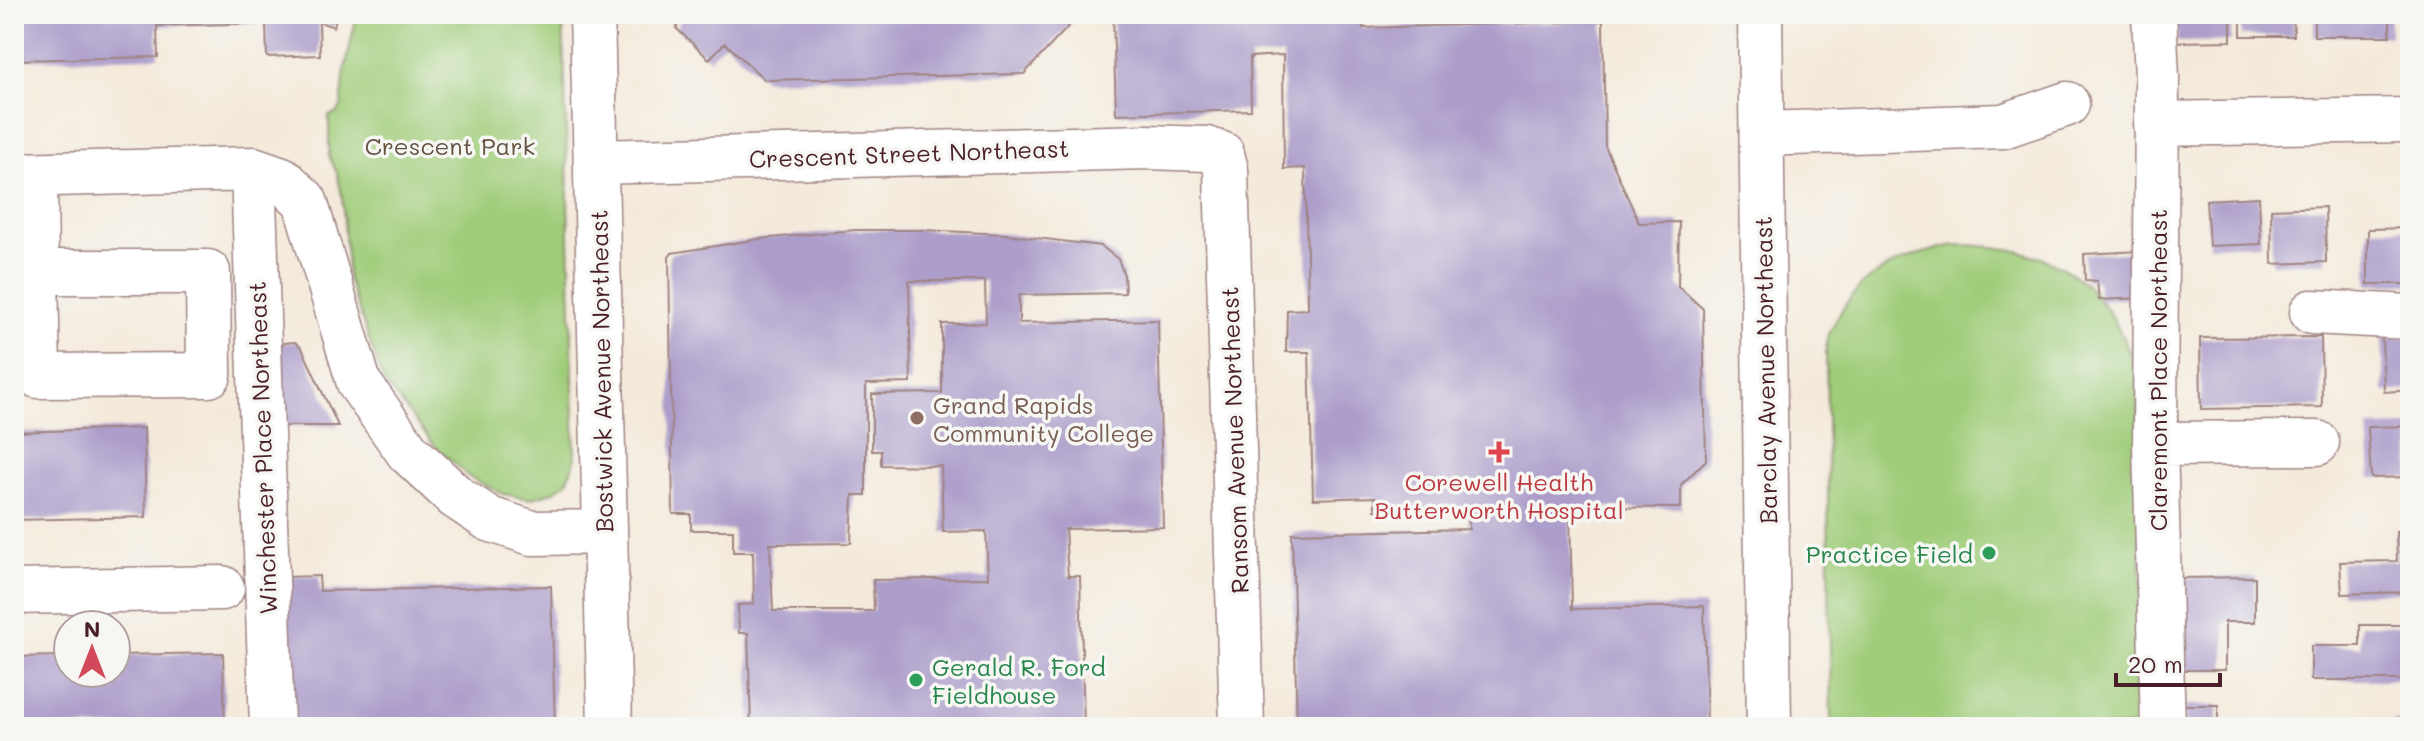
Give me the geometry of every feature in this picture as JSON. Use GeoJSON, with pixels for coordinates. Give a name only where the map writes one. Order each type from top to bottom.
{"type":"FeatureCollection","features":[{"type":"Feature","properties":{"kind":"street","name":"Bostwick Avenue Northeast"},"geometry":{"type":"LineString","coordinates":[[592,14],[610,727]]}},
{"type":"Feature","properties":{"kind":"street","name":"Barclay Avenue Northeast"},"geometry":{"type":"LineString","coordinates":[[1760,14],[1769,727]]}},
{"type":"Feature","properties":{"kind":"street","name":"Claremont Place Northeast"},"geometry":{"type":"LineString","coordinates":[[2154,14],[2155,444],[2163,727]]}},
{"type":"Feature","properties":{"kind":"street"},"geometry":{"type":"LineString","coordinates":[[1763,134],[2003,126],[2067,104]]}},
{"type":"Feature","properties":{"kind":"street"},"geometry":{"type":"LineString","coordinates":[[2156,124],[2410,120]]}},
{"type":"Feature","properties":{"kind":"street","name":"Crescent Street Northeast"},"geometry":{"type":"LineString","coordinates":[[596,162],[1147,147],[1207,149],[1222,154]]}},
{"type":"Feature","properties":{"kind":"street","name":"Ransom Avenue Northeast"},"geometry":{"type":"LineString","coordinates":[[1222,154],[1226,170],[1242,727]]}},
{"type":"Feature","properties":{"kind":"street"},"geometry":{"type":"LineString","coordinates":[[36,272],[24,175],[253,169],[282,179],[305,201],[359,383],[408,452],[456,497],[489,519],[532,533],[604,532]]}},
{"type":"Feature","properties":{"kind":"street","name":"Winchester Place Northeast"},"geometry":{"type":"LineString","coordinates":[[253,169],[272,727]]}},
{"type":"Feature","properties":{"kind":"street"},"geometry":{"type":"LineString","coordinates":[[2312,312],[2410,317]]}},
{"type":"Feature","properties":{"kind":"street"},"geometry":{"type":"LineString","coordinates":[[2155,444],[2317,443]]}},
{"type":"Feature","properties":{"kind":"street"},"geometry":{"type":"LineString","coordinates":[[14,592],[222,588]]}},
{"type":"Feature","properties":{"kind":"green space","name":"Crescent Park"},"geometry":{"type":"Polygon","coordinates":[[[357,14],[563,14],[575,459],[567,482],[552,492],[530,499],[503,494],[469,477],[434,445],[383,380],[348,279],[342,196],[329,156],[329,116],[341,107],[357,14]]]}},
{"type":"Feature","properties":{"kind":"green space","name":"Practice Field"},"geometry":{"type":"Polygon","coordinates":[[[1954,245],[2021,252],[2048,261],[2072,274],[2092,291],[2110,314],[2138,375],[2143,727],[1831,727],[1826,342],[1847,302],[1875,275],[1910,257],[1954,245]]]}},
{"type":"Feature","properties":{"kind":"building"},"geometry":{"type":"Polygon","coordinates":[[[14,14],[337,14],[334,27],[319,22],[320,55],[267,57],[266,23],[157,26],[158,57],[14,60],[14,14]]]}},
{"type":"Feature","properties":{"kind":"building"},"geometry":{"type":"Polygon","coordinates":[[[672,14],[1080,14],[1024,74],[765,80],[725,43],[709,59],[676,28],[680,22],[672,14]]]}},
{"type":"Feature","properties":{"kind":"building","name":"Corewell Health Butterworth Hospital"},"geometry":{"type":"Polygon","coordinates":[[[1113,14],[1363,14],[1363,28],[1603,21],[1605,146],[1639,223],[1679,222],[1678,286],[1703,309],[1706,460],[1681,485],[1681,508],[1570,507],[1572,609],[1704,606],[1707,727],[1297,727],[1292,533],[1469,529],[1468,510],[1375,510],[1375,497],[1313,499],[1309,352],[1286,352],[1287,310],[1308,309],[1308,304],[1305,168],[1284,169],[1283,55],[1250,57],[1251,110],[1116,114],[1113,14]]]}},
{"type":"Feature","properties":{"kind":"building"},"geometry":{"type":"Polygon","coordinates":[[[2177,14],[2231,14],[2231,41],[2177,42],[2177,14]]]}},
{"type":"Feature","properties":{"kind":"building"},"geometry":{"type":"Polygon","coordinates":[[[2241,14],[2293,14],[2294,36],[2241,36],[2241,14]]]}},
{"type":"Feature","properties":{"kind":"building"},"geometry":{"type":"Polygon","coordinates":[[[2314,14],[2390,14],[2390,36],[2314,36],[2314,14]]]}},
{"type":"Feature","properties":{"kind":"building"},"geometry":{"type":"Polygon","coordinates":[[[2259,197],[2261,244],[2209,246],[2206,200],[2259,197]]]}},
{"type":"Feature","properties":{"kind":"building"},"geometry":{"type":"Polygon","coordinates":[[[2325,207],[2326,262],[2272,264],[2271,209],[2325,207]]]}},
{"type":"Feature","properties":{"kind":"building"},"geometry":{"type":"Polygon","coordinates":[[[2410,228],[2410,284],[2368,284],[2368,229],[2410,228]]]}},
{"type":"Feature","properties":{"kind":"building"},"geometry":{"type":"Polygon","coordinates":[[[855,230],[1005,234],[1101,246],[1118,259],[1124,275],[1125,293],[1019,295],[1019,323],[1158,320],[1163,527],[1065,529],[1068,576],[1080,576],[1084,727],[751,727],[748,633],[739,633],[738,605],[754,604],[753,552],[733,552],[733,530],[691,530],[691,514],[673,514],[669,257],[672,253],[759,239],[855,230]],[[909,281],[911,383],[866,384],[866,495],[853,495],[851,543],[770,544],[773,611],[874,611],[873,580],[988,578],[986,531],[943,532],[941,466],[881,465],[881,451],[872,451],[872,394],[942,393],[942,324],[986,323],[985,281],[909,281]]]}},
{"type":"Feature","properties":{"kind":"building"},"geometry":{"type":"Polygon","coordinates":[[[2141,251],[2142,298],[2099,300],[2097,281],[2085,280],[2084,254],[2141,251]]]}},
{"type":"Feature","properties":{"kind":"building"},"geometry":{"type":"Polygon","coordinates":[[[2321,337],[2322,407],[2201,409],[2200,338],[2321,337]]]}},
{"type":"Feature","properties":{"kind":"building"},"geometry":{"type":"Polygon","coordinates":[[[2410,337],[2410,390],[2384,392],[2382,338],[2410,337]]]}},
{"type":"Feature","properties":{"kind":"building"},"geometry":{"type":"Polygon","coordinates":[[[295,342],[302,348],[338,426],[281,426],[277,352],[284,343],[295,342]]]}},
{"type":"Feature","properties":{"kind":"building"},"geometry":{"type":"Polygon","coordinates":[[[2410,426],[2410,477],[2371,478],[2368,427],[2410,426]]]}},
{"type":"Feature","properties":{"kind":"building"},"geometry":{"type":"Polygon","coordinates":[[[144,428],[146,517],[14,520],[14,432],[144,428]]]}},
{"type":"Feature","properties":{"kind":"building"},"geometry":{"type":"Polygon","coordinates":[[[2410,531],[2410,592],[2342,594],[2340,562],[2397,561],[2396,532],[2410,531]]]}},
{"type":"Feature","properties":{"kind":"building"},"geometry":{"type":"Polygon","coordinates":[[[319,576],[320,591],[551,586],[555,727],[291,727],[287,577],[319,576]]]}},
{"type":"Feature","properties":{"kind":"building"},"geometry":{"type":"Polygon","coordinates":[[[2255,577],[2255,622],[2225,622],[2225,670],[2181,670],[2180,578],[2255,577]]]}},
{"type":"Feature","properties":{"kind":"building"},"geometry":{"type":"Polygon","coordinates":[[[2360,625],[2410,625],[2410,680],[2311,680],[2311,646],[2360,646],[2360,625]]]}},
{"type":"Feature","properties":{"kind":"building"},"geometry":{"type":"Polygon","coordinates":[[[223,653],[225,727],[14,727],[14,657],[52,656],[52,689],[132,689],[132,655],[223,653]]]}},
{"type":"Feature","properties":{"kind":"building"},"geometry":{"type":"Polygon","coordinates":[[[2185,705],[2218,705],[2218,727],[2185,727],[2185,705]]]}},
{"type":"Feature","properties":{"kind":"building"},"geometry":{"type":"Polygon","coordinates":[[[2392,721],[2410,721],[2410,727],[2392,727],[2392,721]]]}},
{"type":"Feature","properties":{"kind":"place","name":"Grand Rapids Community College"},"geometry":{"type":"Point","coordinates":[917,418]}},
{"type":"Feature","properties":{"kind":"place","name":"Corewell Health Butterworth Hospital"},"geometry":{"type":"Point","coordinates":[1499,452]}},
{"type":"Feature","properties":{"kind":"place","name":"Practice Field"},"geometry":{"type":"Point","coordinates":[1989,553]}},
{"type":"Feature","properties":{"kind":"place","name":"Gerald R. Ford Fieldhouse"},"geometry":{"type":"Point","coordinates":[916,680]}}]}
